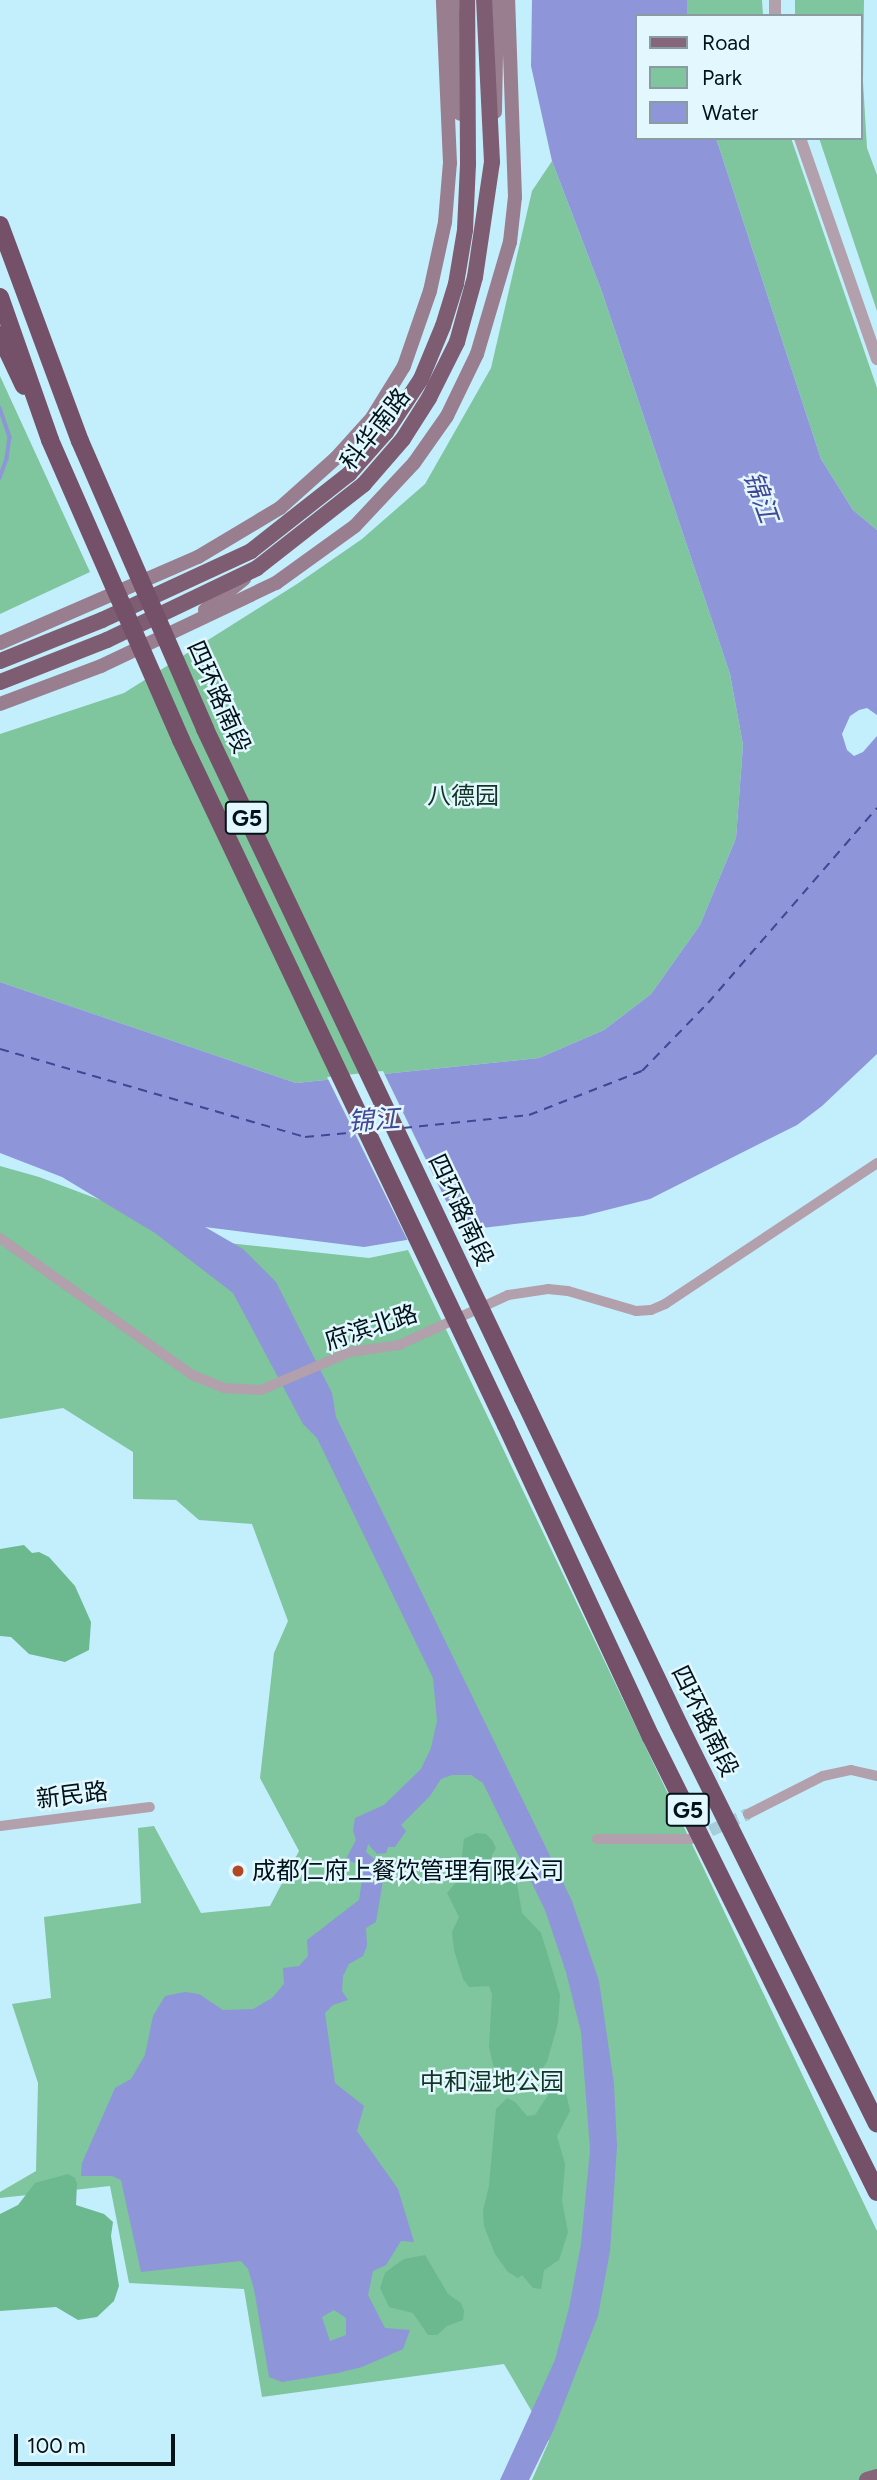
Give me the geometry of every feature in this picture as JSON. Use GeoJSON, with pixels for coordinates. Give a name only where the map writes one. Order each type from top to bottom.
{"type":"FeatureCollection","features":[{"type":"Feature","properties":{"kind":"highway","name":"科华南路"},"geometry":{"type":"LineString","coordinates":[[0,661],[102,620],[251,551],[349,474],[386,432],[421,379],[443,326],[456,284],[465,230],[468,164],[467,0]]}},
{"type":"Feature","properties":{"kind":"highway","name":"科华南路"},"geometry":{"type":"LineString","coordinates":[[0,682],[107,640],[257,568],[364,484],[403,439],[429,398],[457,342],[475,277],[492,162],[484,0]]}},
{"type":"Feature","properties":{"kind":"highway"},"geometry":{"type":"LineString","coordinates":[[0,214],[12,258]]}},
{"type":"Feature","properties":{"kind":"highway","name":"四环路南段"},"geometry":{"type":"LineString","coordinates":[[0,225],[80,441],[205,729],[678,1725],[877,2124]]}},
{"type":"Feature","properties":{"kind":"highway","name":"G5"},"geometry":{"type":"LineString","coordinates":[[0,297],[50,440],[181,740],[651,1737],[877,2192]]}},
{"type":"Feature","properties":{"kind":"highway"},"geometry":{"type":"LineString","coordinates":[[0,335],[50,440]]}},
{"type":"Feature","properties":{"kind":"main road"},"geometry":{"type":"LineString","coordinates":[[0,643],[198,557],[280,508],[336,458],[372,418],[404,366],[430,291],[444,222],[450,163],[443,0]]}},
{"type":"Feature","properties":{"kind":"main road"},"geometry":{"type":"LineString","coordinates":[[452,0],[461,135],[468,164]]}},
{"type":"Feature","properties":{"kind":"main road"},"geometry":{"type":"LineString","coordinates":[[492,162],[497,79],[497,0]]}},
{"type":"Feature","properties":{"kind":"main road"},"geometry":{"type":"LineString","coordinates":[[0,704],[101,666],[276,583],[324,551],[377,505],[414,463],[447,416],[477,354],[510,242],[515,197],[508,0]]}},
{"type":"Feature","properties":{"kind":"main road"},"geometry":{"type":"LineString","coordinates":[[188,624],[257,568]]}},
{"type":"Feature","properties":{"kind":"main road"},"geometry":{"type":"LineString","coordinates":[[867,2480],[877,2477]]}},
{"type":"Feature","properties":{"kind":"street"},"geometry":{"type":"LineString","coordinates":[[801,140],[877,359]]}},
{"type":"Feature","properties":{"kind":"street","name":"府滨北路"},"geometry":{"type":"LineString","coordinates":[[0,1238],[192,1376],[224,1388],[244,1391],[276,1386],[331,1360],[365,1348],[386,1349],[399,1345],[481,1306],[526,1292],[568,1291],[636,1311],[651,1310],[665,1304],[877,1163]]}},
{"type":"Feature","properties":{"kind":"street"},"geometry":{"type":"LineString","coordinates":[[748,1814],[823,1776],[850,1770],[877,1776]]}},
{"type":"Feature","properties":{"kind":"street","name":"新民路"},"geometry":{"type":"LineString","coordinates":[[0,1826],[150,1807]]}},
{"type":"Feature","properties":{"kind":"street"},"geometry":{"type":"LineString","coordinates":[[597,1839],[692,1839]]}},
{"type":"Feature","properties":{"kind":"green space"},"geometry":{"type":"Polygon","coordinates":[[[687,0],[762,0],[763,14],[687,14],[687,0]]]}},
{"type":"Feature","properties":{"kind":"green space"},"geometry":{"type":"Polygon","coordinates":[[[795,0],[864,0],[863,82],[863,14],[795,14],[795,0]]]}},
{"type":"Feature","properties":{"kind":"green space"},"geometry":{"type":"Polygon","coordinates":[[[863,82],[867,148],[877,175],[877,311],[820,140],[863,140],[863,82]]]}},
{"type":"Feature","properties":{"kind":"green space"},"geometry":{"type":"Polygon","coordinates":[[[717,140],[792,140],[877,388],[877,530],[853,510],[821,459],[717,140]]]}},
{"type":"Feature","properties":{"kind":"green space","name":"八德园"},"geometry":{"type":"Polygon","coordinates":[[[552,161],[602,292],[730,674],[743,745],[736,838],[700,925],[651,994],[604,1030],[539,1058],[296,1083],[0,982],[0,734],[124,693],[297,584],[362,539],[425,484],[491,368],[532,191],[552,161]]]}},
{"type":"Feature","properties":{"kind":"green space"},"geometry":{"type":"Polygon","coordinates":[[[0,376],[90,572],[0,614],[0,376]]]}},
{"type":"Feature","properties":{"kind":"green space","name":"中和湿地公园"},"geometry":{"type":"Polygon","coordinates":[[[0,1166],[39,1177],[210,1241],[369,1258],[408,1250],[877,2231],[877,2480],[532,2480],[549,2441],[504,2364],[262,2397],[244,2289],[129,2283],[110,2186],[0,2198],[0,2192],[36,2171],[38,2083],[12,2004],[51,1998],[44,1917],[141,1903],[138,1828],[154,1826],[201,1913],[270,1906],[299,1851],[260,1778],[274,1653],[288,1621],[252,1524],[199,1520],[176,1500],[133,1499],[133,1452],[63,1408],[0,1419],[0,1166]]]}},
{"type":"Feature","properties":{"kind":"green space"},"geometry":{"type":"Polygon","coordinates":[[[24,1545],[32,1553],[39,1552],[49,1557],[75,1586],[91,1622],[89,1650],[65,1662],[29,1654],[11,1637],[0,1636],[0,1549],[24,1545]]]}},
{"type":"Feature","properties":{"kind":"green space"},"geometry":{"type":"Polygon","coordinates":[[[476,1833],[486,1834],[496,1848],[492,1855],[492,1865],[516,1878],[522,1913],[541,1933],[560,1995],[558,2023],[547,2062],[533,2082],[523,2085],[504,2084],[496,2077],[489,2047],[492,1994],[489,1986],[469,1987],[463,1979],[454,1950],[452,1932],[459,1917],[447,1893],[459,1879],[464,1839],[476,1833]]]}},
{"type":"Feature","properties":{"kind":"green space"},"geometry":{"type":"Polygon","coordinates":[[[558,2088],[566,2093],[570,2111],[557,2136],[565,2164],[562,2201],[568,2232],[559,2260],[544,2270],[541,2289],[533,2288],[522,2275],[518,2278],[508,2272],[495,2254],[484,2226],[483,2210],[489,2186],[496,2109],[507,2098],[515,2102],[527,2116],[535,2115],[550,2092],[558,2088]]]}},
{"type":"Feature","properties":{"kind":"green space"},"geometry":{"type":"Polygon","coordinates":[[[68,2174],[75,2178],[77,2184],[76,2205],[104,2214],[113,2222],[111,2236],[119,2286],[114,2301],[97,2317],[78,2320],[56,2307],[0,2311],[0,2214],[18,2205],[35,2183],[68,2174]]]}},
{"type":"Feature","properties":{"kind":"green space"},"geometry":{"type":"Polygon","coordinates":[[[425,2255],[448,2294],[461,2303],[464,2311],[463,2320],[447,2326],[437,2335],[428,2335],[413,2313],[389,2307],[380,2288],[385,2273],[394,2266],[404,2259],[425,2255]]]}},
{"type":"Feature","properties":{"kind":"water","name":"锦江"},"geometry":{"type":"Polygon","coordinates":[[[532,0],[687,0],[687,14],[636,14],[636,140],[717,140],[821,459],[853,510],[877,530],[877,715],[867,708],[859,710],[850,716],[842,734],[847,750],[854,756],[863,752],[877,736],[877,1054],[822,1106],[797,1125],[650,1199],[583,1216],[473,1229],[364,1247],[205,1227],[243,1249],[276,1282],[332,1393],[336,1417],[572,1901],[599,1981],[614,2084],[617,2146],[610,2251],[598,2316],[554,2429],[529,2480],[500,2480],[555,2360],[569,2308],[581,2244],[590,2150],[581,2032],[566,1972],[545,1910],[483,1783],[471,1775],[452,1775],[441,1779],[430,1796],[401,1825],[406,1831],[395,1847],[388,1847],[386,1853],[377,1854],[368,1844],[366,1852],[385,1868],[376,1922],[366,1928],[367,1946],[363,1956],[349,1964],[343,1976],[342,1991],[348,2000],[333,2005],[325,2013],[335,2083],[364,2106],[357,2131],[398,2189],[414,2242],[401,2241],[386,2265],[373,2271],[368,2295],[385,2328],[410,2330],[403,2349],[362,2367],[338,2373],[282,2382],[269,2377],[254,2289],[248,2269],[241,2261],[141,2272],[121,2180],[112,2176],[81,2176],[82,2163],[115,2088],[131,2079],[145,2055],[153,2016],[165,1996],[185,1992],[199,1994],[223,2010],[253,2009],[272,1998],[284,1984],[283,1968],[299,1966],[308,1956],[307,1940],[359,1900],[364,1867],[346,1859],[356,1840],[353,1831],[355,1818],[384,1805],[421,1769],[431,1748],[437,1721],[433,1678],[317,1438],[303,1424],[233,1293],[155,1233],[62,1177],[0,1153],[0,982],[296,1083],[539,1058],[604,1030],[651,994],[700,925],[736,838],[743,745],[730,674],[602,292],[552,161],[531,66],[532,0]],[[334,2310],[322,2317],[330,2341],[346,2335],[346,2318],[334,2310]]]}},
{"type":"Feature","properties":{"kind":"pier"},"geometry":{"type":"Polygon","coordinates":[[[383,1071],[462,1234],[409,1243],[327,1077],[383,1071]]]}},
{"type":"Feature","properties":{"kind":"waterway"},"geometry":{"type":"LineString","coordinates":[[0,408],[10,437],[7,459],[0,478]]}},
{"type":"Feature","properties":{"kind":"ferry route"},"geometry":{"type":"LineString","coordinates":[[403,1128],[529,1115],[642,1071],[708,1003],[877,808]]}},
{"type":"Feature","properties":{"kind":"ferry route"},"geometry":{"type":"LineString","coordinates":[[0,1049],[305,1137],[359,1132]]}},
{"type":"Feature","properties":{"kind":"ferry route"},"geometry":{"type":"LineString","coordinates":[[375,1130],[387,1129]]}},
{"type":"Feature","properties":{"kind":"tunnel"},"geometry":{"type":"LineString","coordinates":[[694,1838],[748,1814]]}},
{"type":"Feature","properties":{"kind":"place","name":"成都仁府上餐饮管理有限公司"},"geometry":{"type":"Point","coordinates":[238,1871]}}]}
